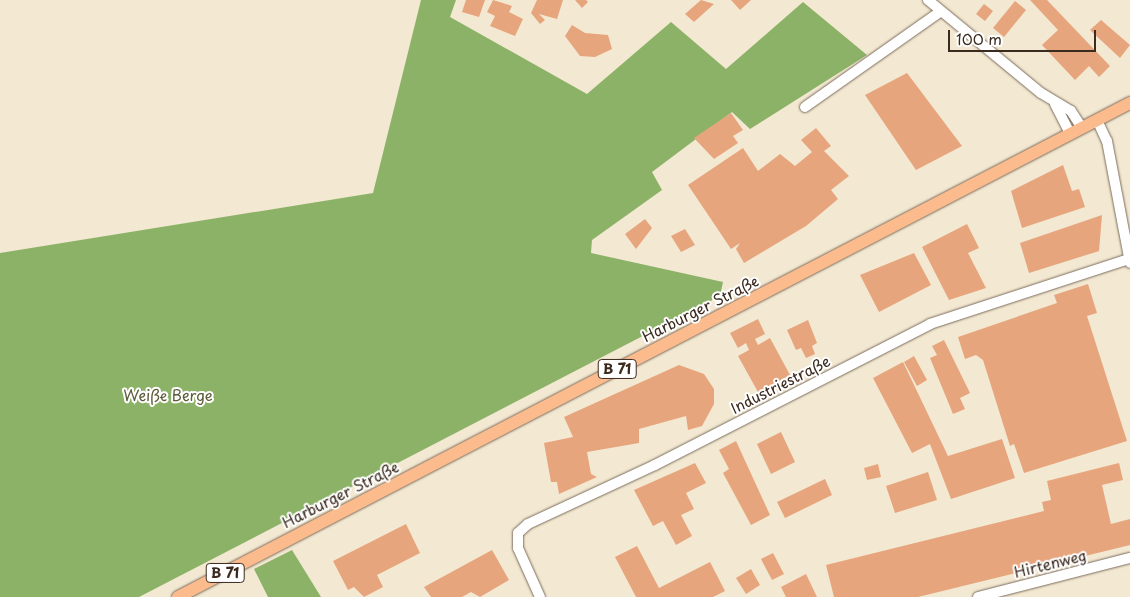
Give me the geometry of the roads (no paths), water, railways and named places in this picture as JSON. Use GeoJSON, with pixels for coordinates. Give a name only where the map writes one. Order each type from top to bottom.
{"type":"FeatureCollection","features":[{"type":"Feature","properties":{"kind":"main road","name":"Harburger Straße"},"geometry":{"type":"LineString","coordinates":[[178,597],[1130,103]]}},
{"type":"Feature","properties":{"kind":"street"},"geometry":{"type":"LineString","coordinates":[[928,0],[1055,104],[1071,111],[1082,128]]}},
{"type":"Feature","properties":{"kind":"street"},"geometry":{"type":"LineString","coordinates":[[805,107],[941,10]]}},
{"type":"Feature","properties":{"kind":"street"},"geometry":{"type":"LineString","coordinates":[[1055,104],[1070,134]]}},
{"type":"Feature","properties":{"kind":"street"},"geometry":{"type":"LineString","coordinates":[[1097,120],[1108,141],[1130,262]]}},
{"type":"Feature","properties":{"kind":"street","name":"Industriestraße"},"geometry":{"type":"LineString","coordinates":[[540,597],[518,548],[518,533],[528,524],[655,465],[930,324],[1130,262]]}},
{"type":"Feature","properties":{"kind":"street","name":"Hirtenweg"},"geometry":{"type":"LineString","coordinates":[[978,597],[1130,558]]}},
{"type":"Feature","properties":{"kind":"park label","name":"Weiße Berge"},"geometry":{"type":"Point","coordinates":[168,395]}}]}
